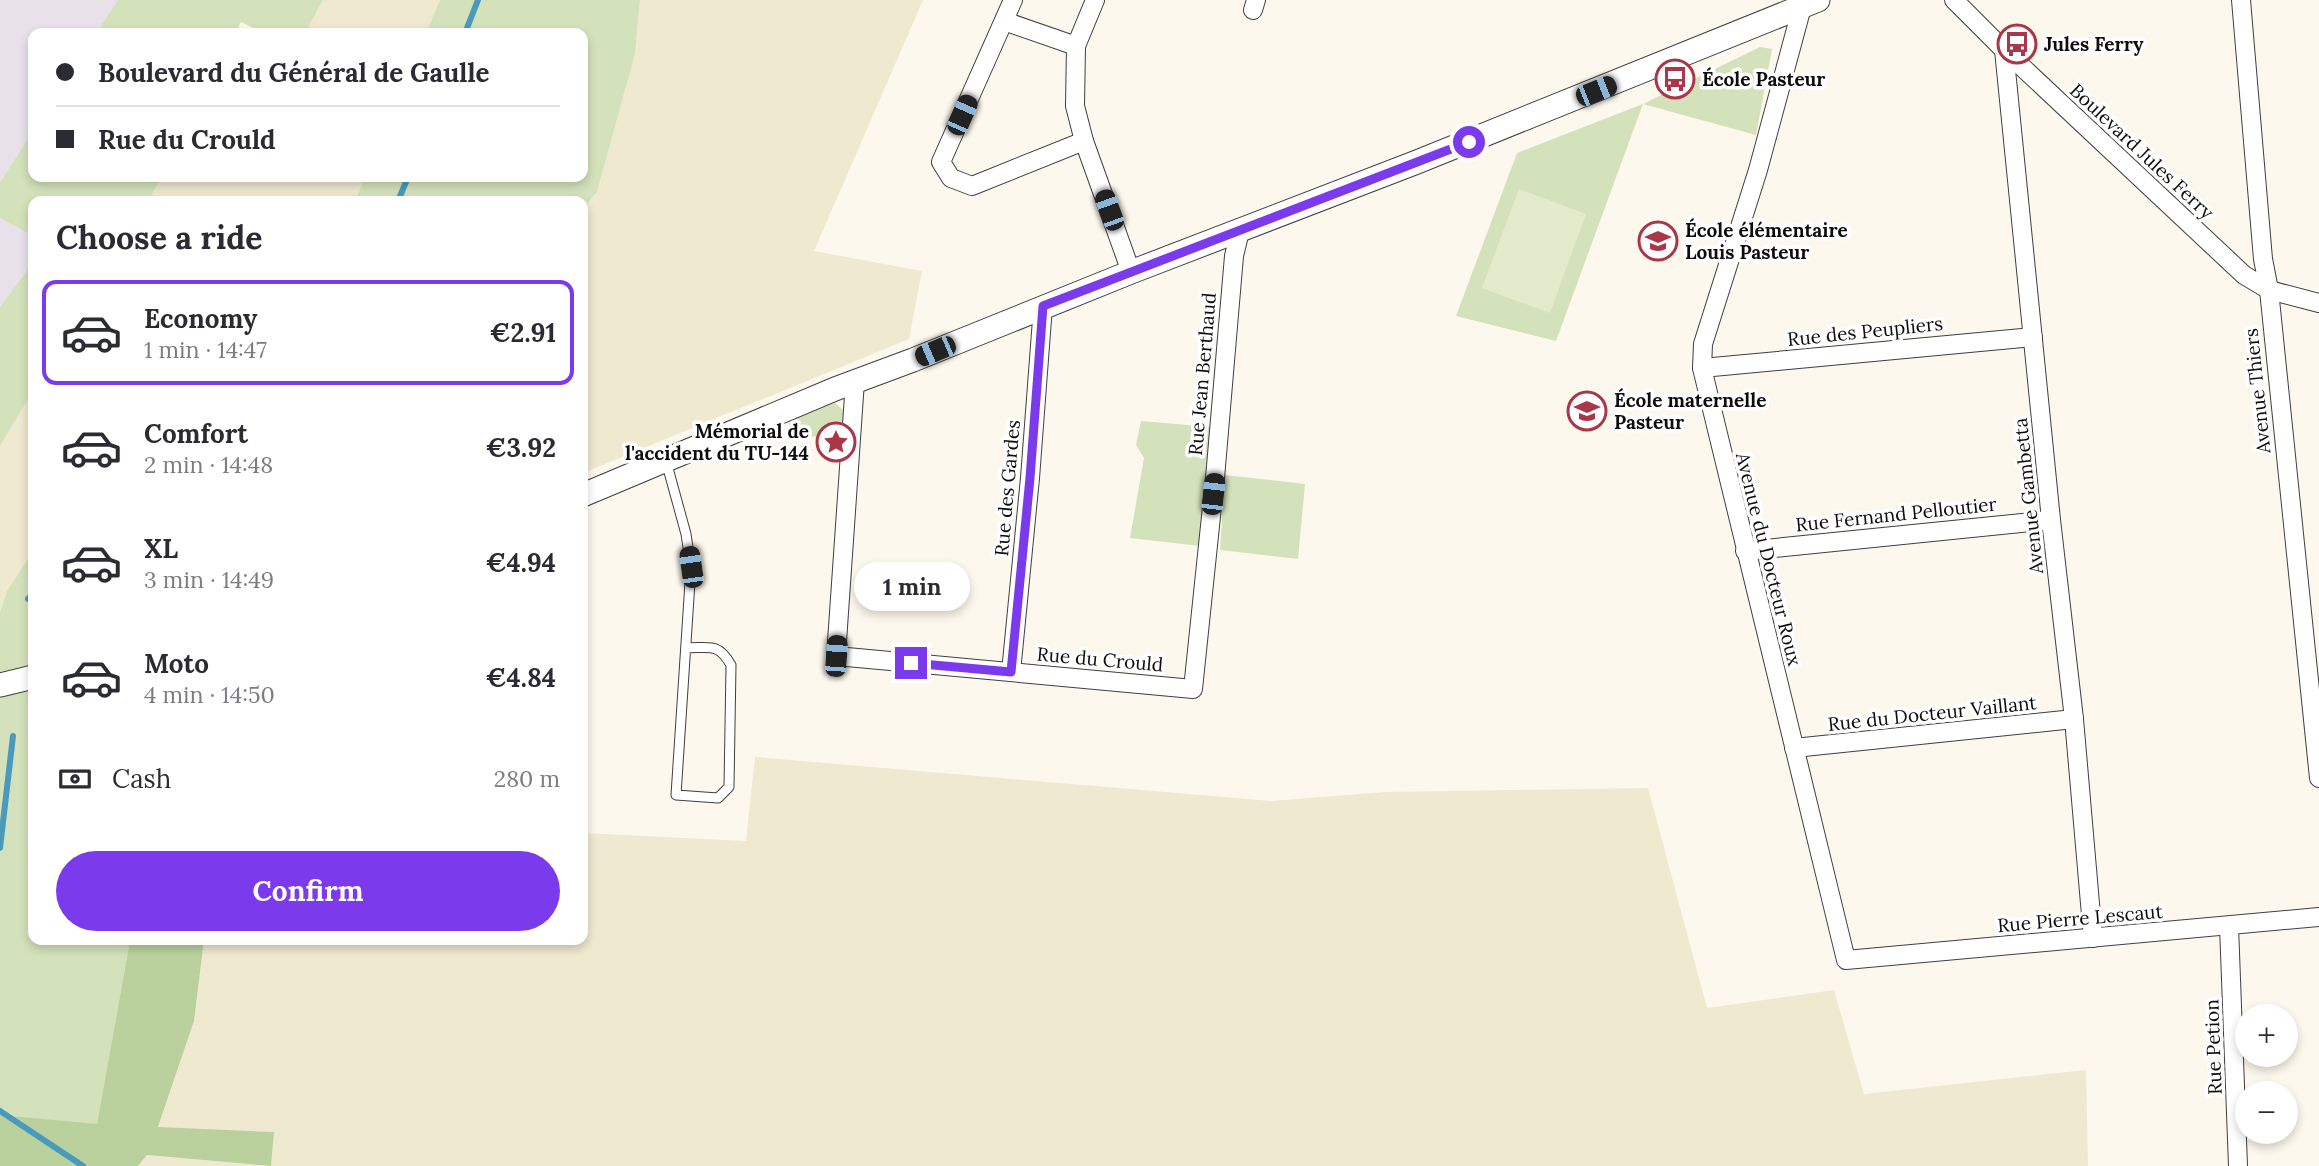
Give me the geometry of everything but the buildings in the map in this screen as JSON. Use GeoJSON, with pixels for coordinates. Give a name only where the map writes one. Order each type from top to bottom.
{"type":"FeatureCollection","features":[{"type":"Feature","properties":{"kind":"street"},"geometry":{"type":"LineString","coordinates":[[1013,0],[941,162],[951,178],[972,186],[1084,141]]}},
{"type":"Feature","properties":{"kind":"street"},"geometry":{"type":"LineString","coordinates":[[1095,0],[1076,46],[1075,106],[1084,141],[1131,272]]}},
{"type":"Feature","properties":{"kind":"street","name":"Boulevard Jules Ferry"},"geometry":{"type":"LineString","coordinates":[[1954,0],[2244,275],[2269,290],[2319,303]]}},
{"type":"Feature","properties":{"kind":"street","name":"Avenue Thiers"},"geometry":{"type":"LineString","coordinates":[[2241,0],[2263,259],[2269,290],[2319,778]]}},
{"type":"Feature","properties":{"kind":"street"},"geometry":{"type":"LineString","coordinates":[[588,493],[855,381],[1413,164],[1810,3]]}},
{"type":"Feature","properties":{"kind":"street","name":"Avenue du Docteur Roux"},"geometry":{"type":"LineString","coordinates":[[1810,3],[1703,344],[1702,368],[1846,960]]}},
{"type":"Feature","properties":{"kind":"street"},"geometry":{"type":"LineString","coordinates":[[1004,22],[1076,46]]}},
{"type":"Feature","properties":{"kind":"street","name":"Avenue Gambetta"},"geometry":{"type":"LineString","coordinates":[[2004,50],[2051,520],[2074,719],[2093,938]]}},
{"type":"Feature","properties":{"kind":"street","name":"Rue Jean Berthaud"},"geometry":{"type":"LineString","coordinates":[[1192,689],[1215,478],[1234,256],[1240,231]]}},
{"type":"Feature","properties":{"kind":"street","name":"Rue des Gardes"},"geometry":{"type":"LineString","coordinates":[[1011,672],[1043,306]]}},
{"type":"Feature","properties":{"kind":"street","name":"Rue des Peupliers"},"geometry":{"type":"LineString","coordinates":[[1702,368],[2033,337]]}},
{"type":"Feature","properties":{"kind":"street","name":"Rue du Crould"},"geometry":{"type":"LineString","coordinates":[[855,381],[836,656],[1192,689]]}},
{"type":"Feature","properties":{"kind":"street","name":"Rue Fernand Pelloutier"},"geometry":{"type":"LineString","coordinates":[[1745,551],[2051,520]]}},
{"type":"Feature","properties":{"kind":"street"},"geometry":{"type":"LineString","coordinates":[[0,685],[28,678]]}},
{"type":"Feature","properties":{"kind":"street","name":"Rue du Docteur Vaillant"},"geometry":{"type":"LineString","coordinates":[[1794,748],[2074,719]]}},
{"type":"Feature","properties":{"kind":"street","name":"Rue Pierre Lescaut"},"geometry":{"type":"LineString","coordinates":[[1846,960],[2319,917]]}},
{"type":"Feature","properties":{"kind":"street","name":"Rue Petion"},"geometry":{"type":"LineString","coordinates":[[2229,926],[2238,1166]]}},
{"type":"Feature","properties":{"kind":"lane"},"geometry":{"type":"LineString","coordinates":[[666,459],[686,534],[691,567],[676,795],[718,798],[729,787],[731,665],[723,652],[716,648],[686,648]]}},
{"type":"Feature","properties":{"kind":"shaded area"},"geometry":{"type":"Polygon","coordinates":[[[0,0],[118,0],[99,28],[28,28],[28,139],[0,182],[0,0]]]}},
{"type":"Feature","properties":{"kind":"shaded area"},"geometry":{"type":"Polygon","coordinates":[[[323,0],[440,0],[428,28],[308,28],[323,0]]]}},
{"type":"Feature","properties":{"kind":"shaded area"},"geometry":{"type":"Polygon","coordinates":[[[640,0],[923,0],[814,251],[922,271],[909,339],[588,471],[588,203],[597,192],[635,54],[640,0]]]}},
{"type":"Feature","properties":{"kind":"shaded area"},"geometry":{"type":"Polygon","coordinates":[[[159,182],[363,182],[357,196],[151,196],[159,182]]]}},
{"type":"Feature","properties":{"kind":"shaded area"},"geometry":{"type":"Polygon","coordinates":[[[0,218],[28,233],[28,269],[0,307],[0,218]]]}},
{"type":"Feature","properties":{"kind":"shaded area"},"geometry":{"type":"Polygon","coordinates":[[[28,399],[28,559],[7,591],[0,612],[0,446],[28,399]]]}},
{"type":"Feature","properties":{"kind":"shaded area"},"geometry":{"type":"Polygon","coordinates":[[[755,757],[1271,801],[1385,792],[1648,788],[1707,1008],[1834,990],[1864,1094],[2086,1070],[2088,1166],[271,1166],[274,1132],[158,1128],[194,1021],[203,945],[588,945],[588,833],[746,841],[755,757]]]}},
{"type":"Feature","properties":{"kind":"shaded area"},"geometry":{"type":"Polygon","coordinates":[[[147,1155],[267,1166],[138,1166],[147,1155]]]}},
{"type":"Feature","properties":{"kind":"green space"},"geometry":{"type":"Polygon","coordinates":[[[118,0],[323,0],[308,28],[254,28],[241,22],[238,28],[99,28],[118,0]]]}},
{"type":"Feature","properties":{"kind":"green space"},"geometry":{"type":"Polygon","coordinates":[[[440,0],[640,0],[635,54],[597,192],[588,203],[588,196],[357,196],[363,182],[588,182],[588,28],[428,28],[440,0]]]}},
{"type":"Feature","properties":{"kind":"green space"},"geometry":{"type":"Polygon","coordinates":[[[1760,47],[1772,49],[1756,135],[1643,104],[1760,47]]]}},
{"type":"Feature","properties":{"kind":"green space"},"geometry":{"type":"Polygon","coordinates":[[[1643,104],[1556,341],[1456,316],[1517,153],[1643,104]]]}},
{"type":"Feature","properties":{"kind":"green space"},"geometry":{"type":"Polygon","coordinates":[[[28,139],[28,182],[159,182],[151,196],[28,196],[28,233],[0,218],[0,182],[28,139]]]}},
{"type":"Feature","properties":{"kind":"green space"},"geometry":{"type":"Polygon","coordinates":[[[1519,189],[1586,214],[1550,313],[1482,288],[1519,189]]]}},
{"type":"Feature","properties":{"kind":"green space"},"geometry":{"type":"Polygon","coordinates":[[[28,269],[28,399],[0,446],[0,307],[28,269]]]}},
{"type":"Feature","properties":{"kind":"green space"},"geometry":{"type":"Polygon","coordinates":[[[835,403],[845,412],[842,435],[789,435],[789,421],[835,403]]]}},
{"type":"Feature","properties":{"kind":"green space"},"geometry":{"type":"Polygon","coordinates":[[[1141,421],[1211,427],[1200,546],[1130,538],[1144,458],[1136,445],[1141,421]]]}},
{"type":"Feature","properties":{"kind":"green space"},"geometry":{"type":"Polygon","coordinates":[[[1225,475],[1305,484],[1298,559],[1220,550],[1225,475]]]}},
{"type":"Feature","properties":{"kind":"green space"},"geometry":{"type":"Polygon","coordinates":[[[28,559],[28,945],[129,945],[97,1125],[0,1115],[0,612],[7,591],[28,559]]]}},
{"type":"Feature","properties":{"kind":"green space"},"geometry":{"type":"Polygon","coordinates":[[[129,945],[203,945],[194,1021],[158,1127],[274,1132],[271,1166],[147,1155],[138,1166],[0,1166],[0,1115],[97,1124],[129,945]]]}},
{"type":"Feature","properties":{"kind":"waterway"},"geometry":{"type":"LineString","coordinates":[[467,28],[478,0]]}},
{"type":"Feature","properties":{"kind":"waterway"},"geometry":{"type":"LineString","coordinates":[[400,196],[406,182]]}},
{"type":"Feature","properties":{"kind":"waterway"},"geometry":{"type":"LineString","coordinates":[[0,848],[13,736]]}},
{"type":"Feature","properties":{"kind":"waterway"},"geometry":{"type":"LineString","coordinates":[[0,1111],[83,1166]]}},
{"type":"Feature","properties":{"kind":"place","name":"Jules Ferry"},"geometry":{"type":"Point","coordinates":[2017,44]}},
{"type":"Feature","properties":{"kind":"place","name":"École Pasteur"},"geometry":{"type":"Point","coordinates":[1675,79]}},
{"type":"Feature","properties":{"kind":"place","name":"École élémentaire Louis Pasteur"},"geometry":{"type":"Point","coordinates":[1658,241]}},
{"type":"Feature","properties":{"kind":"place","name":"École maternelle Pasteur"},"geometry":{"type":"Point","coordinates":[1587,411]}},
{"type":"Feature","properties":{"kind":"place","name":"Mémorial de l'accident du TU-144"},"geometry":{"type":"Point","coordinates":[836,442]}},
{"type":"Feature","properties":{"kind":"route"},"geometry":{"type":"LineString","coordinates":[[911,663],[1011,672],[1043,306],[1469,142]]}}]}
